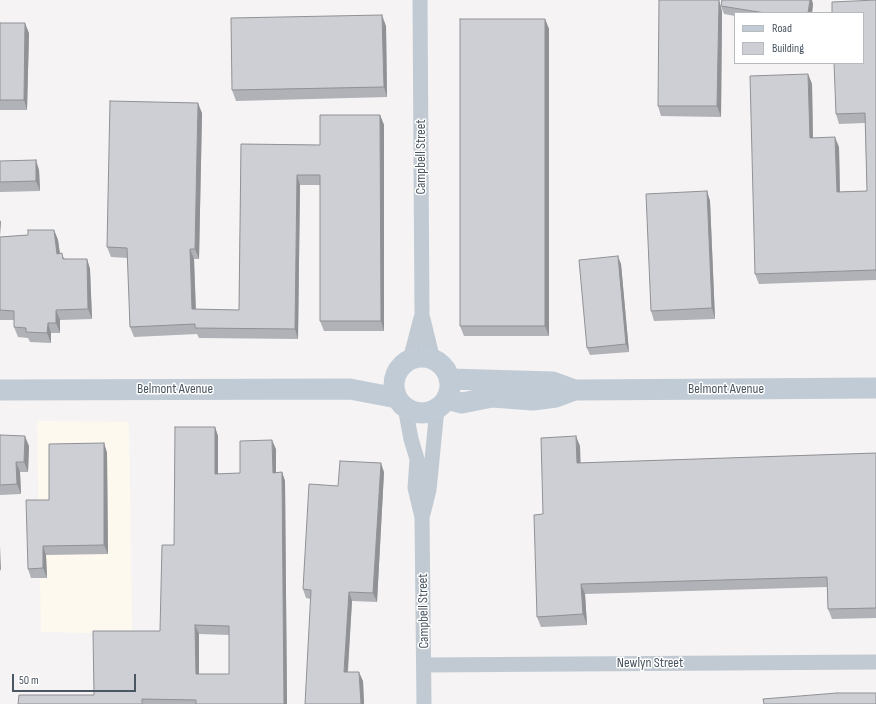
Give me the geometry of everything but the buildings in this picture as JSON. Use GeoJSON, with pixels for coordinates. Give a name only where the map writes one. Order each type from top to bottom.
{"type":"FeatureCollection","features":[{"type":"Feature","properties":{"kind":"main road"},"geometry":{"type":"LineString","coordinates":[[418,358],[426,358],[440,364],[446,371],[450,386],[449,393],[442,404],[429,412],[421,413],[412,412],[401,403],[394,390],[394,382],[403,367],[418,358]]}},
{"type":"Feature","properties":{"kind":"main road","name":"Belmont Avenue"},"geometry":{"type":"LineString","coordinates":[[350,389],[403,367]]}},
{"type":"Feature","properties":{"kind":"main road","name":"Belmont Avenue"},"geometry":{"type":"LineString","coordinates":[[449,379],[552,382],[575,390],[876,388]]}},
{"type":"Feature","properties":{"kind":"main road","name":"Belmont Avenue"},"geometry":{"type":"LineString","coordinates":[[0,390],[350,389],[401,403]]}},
{"type":"Feature","properties":{"kind":"main road","name":"Belmont Avenue"},"geometry":{"type":"LineString","coordinates":[[442,404],[462,403],[492,397],[533,400],[556,397],[575,390]]}},
{"type":"Feature","properties":{"kind":"street","name":"Campbell Street"},"geometry":{"type":"LineString","coordinates":[[420,0],[422,315],[433,360]]}},
{"type":"Feature","properties":{"kind":"street","name":"Campbell Street"},"geometry":{"type":"LineString","coordinates":[[403,367],[422,315]]}},
{"type":"Feature","properties":{"kind":"street","name":"Campbell Street"},"geometry":{"type":"LineString","coordinates":[[401,403],[417,459],[415,488],[422,517],[424,704]]}},
{"type":"Feature","properties":{"kind":"street","name":"Campbell Street"},"geometry":{"type":"LineString","coordinates":[[422,517],[429,490],[442,404]]}},
{"type":"Feature","properties":{"kind":"street","name":"Newlyn Street"},"geometry":{"type":"LineString","coordinates":[[424,665],[876,662]]}},
{"type":"Feature","properties":{"kind":"shaded area"},"geometry":{"type":"Polygon","coordinates":[[[37,421],[129,422],[132,634],[41,632],[37,421]]]}}]}
